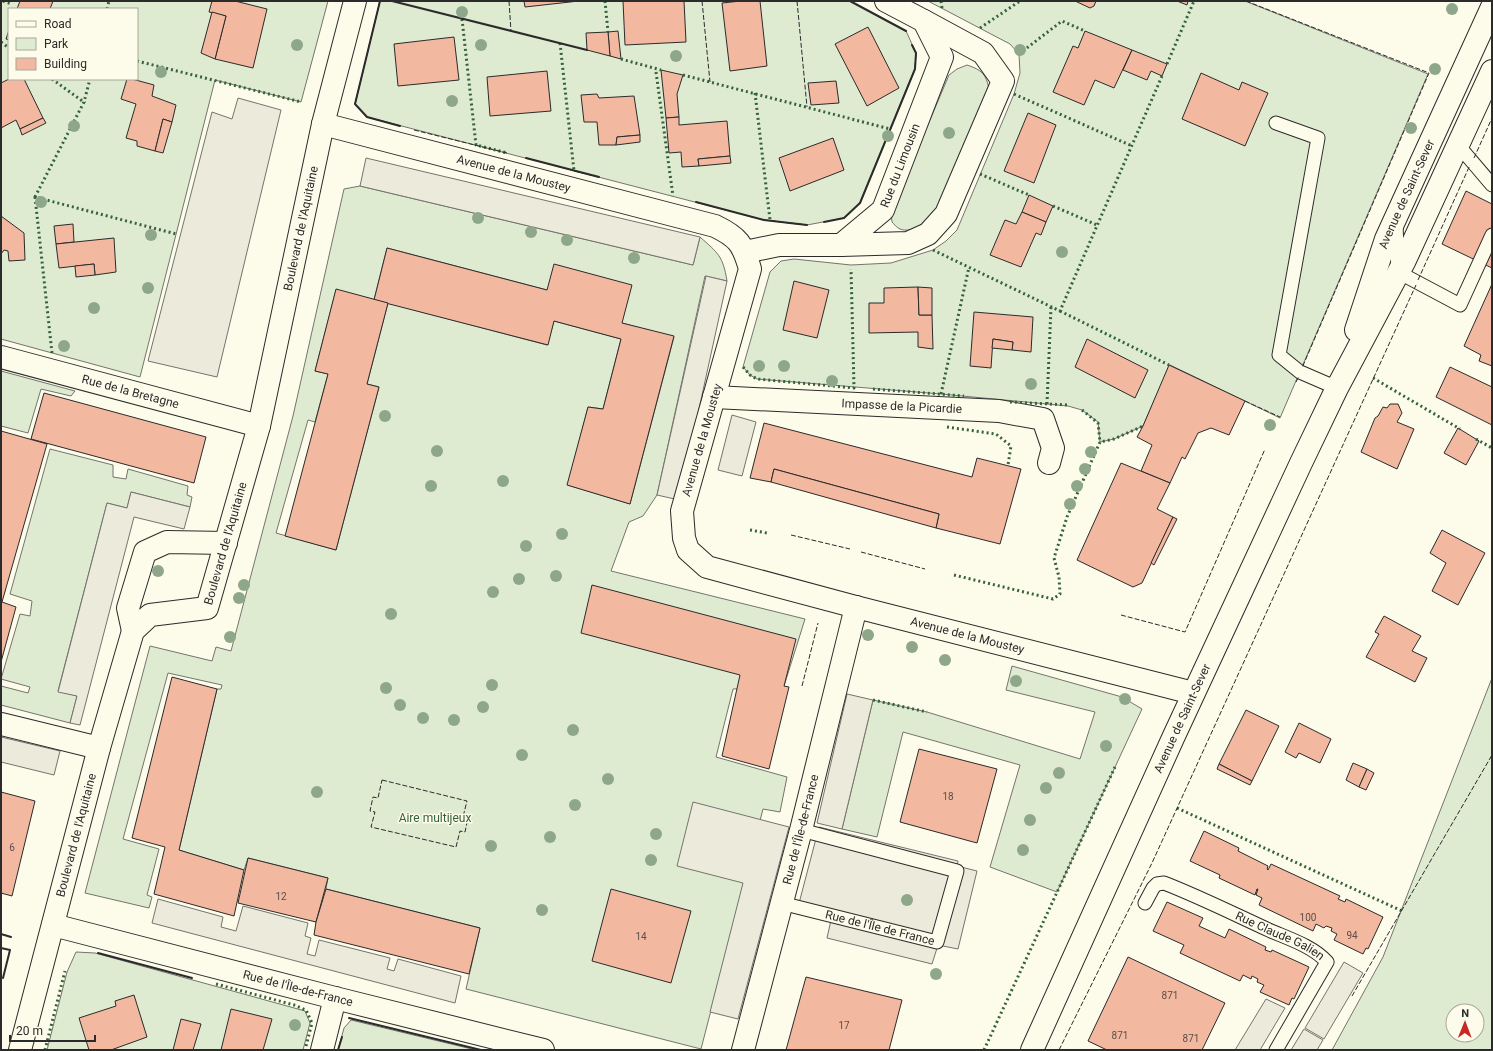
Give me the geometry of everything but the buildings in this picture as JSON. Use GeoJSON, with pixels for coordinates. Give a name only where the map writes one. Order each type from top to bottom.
{"type":"FeatureCollection","features":[{"type":"Feature","properties":{"kind":"street","name":"Boulevard de l'Aquitaine"},"geometry":{"type":"LineString","coordinates":[[20,1050],[99,748],[133,631],[150,615],[207,608],[259,426],[324,124],[355,1]]}},
{"type":"Feature","properties":{"kind":"street"},"geometry":{"type":"LineString","coordinates":[[745,252],[779,245],[908,243],[928,234],[946,214],[1003,81],[983,53],[886,1]]}},
{"type":"Feature","properties":{"kind":"street","name":"Avenue de Saint-Sever"},"geometry":{"type":"LineString","coordinates":[[1337,388],[1386,239],[1492,7]]}},
{"type":"Feature","properties":{"kind":"street","name":"Rue du Limousin"},"geometry":{"type":"LineString","coordinates":[[841,245],[883,210],[942,57],[924,21]]}},
{"type":"Feature","properties":{"kind":"street","name":"Avenue de Saint-Sever"},"geometry":{"type":"LineString","coordinates":[[1032,1050],[1193,694],[1337,388],[1398,272],[1492,71]]}},
{"type":"Feature","properties":{"kind":"street","name":"Avenue de la Moustey"},"geometry":{"type":"LineString","coordinates":[[324,124],[715,226],[732,234],[745,252],[750,269],[682,511],[684,538],[688,550],[707,567],[1193,694]]}},
{"type":"Feature","properties":{"kind":"street","name":"Rue de la Bretagne"},"geometry":{"type":"LineString","coordinates":[[1,358],[259,426]]}},
{"type":"Feature","properties":{"kind":"street","name":"Impasse de la Picardie"},"geometry":{"type":"LineString","coordinates":[[714,397],[999,411],[1043,419],[1053,448],[1049,463]]}},
{"type":"Feature","properties":{"kind":"street"},"geometry":{"type":"LineString","coordinates":[[133,631],[128,608],[145,552],[167,542],[226,543]]}},
{"type":"Feature","properties":{"kind":"street","name":"Rue de l'Île-de-France"},"geometry":{"type":"LineString","coordinates":[[742,1050],[801,830],[856,607]]}},
{"type":"Feature","properties":{"kind":"street"},"geometry":{"type":"LineString","coordinates":[[1,724],[99,748]]}},
{"type":"Feature","properties":{"kind":"street","name":"Rue de l'Île-de-France"},"geometry":{"type":"LineString","coordinates":[[53,925],[334,998],[543,1050]]}},
{"type":"Feature","properties":{"kind":"street"},"geometry":{"type":"LineString","coordinates":[[322,1050],[334,998]]}},
{"type":"Feature","properties":{"kind":"lane"},"geometry":{"type":"LineString","coordinates":[[1276,123],[1318,138],[1279,355],[1300,372],[1337,388]]}},
{"type":"Feature","properties":{"kind":"lane"},"geometry":{"type":"LineString","coordinates":[[1458,145],[1492,185]]}},
{"type":"Feature","properties":{"kind":"lane"},"geometry":{"type":"LineString","coordinates":[[1395,218],[1398,272],[1460,305],[1492,235]]}},
{"type":"Feature","properties":{"kind":"lane","name":"Rue de l'Île de France"},"geometry":{"type":"LineString","coordinates":[[782,903],[937,942],[957,871],[801,830]]}},
{"type":"Feature","properties":{"kind":"lane","name":"Rue Claude Galien"},"geometry":{"type":"LineString","coordinates":[[1145,904],[1157,884],[1164,884],[1252,922],[1316,952],[1327,962],[1276,1050]]}},
{"type":"Feature","properties":{"kind":"green space"},"geometry":{"type":"Polygon","coordinates":[[[1,1],[328,1],[301,102],[215,80],[140,377],[1,339],[1,1]]]}},
{"type":"Feature","properties":{"kind":"green space"},"geometry":{"type":"Polygon","coordinates":[[[380,1],[850,1],[906,31],[916,53],[915,69],[860,203],[844,218],[807,225],[764,220],[367,117],[355,104],[380,1]]]}},
{"type":"Feature","properties":{"kind":"green space"},"geometry":{"type":"Polygon","coordinates":[[[928,1],[1245,1],[1428,74],[1280,418],[1170,365],[1143,426],[1114,439],[1100,442],[1098,422],[1082,410],[1068,406],[757,379],[750,375],[743,367],[770,272],[781,261],[794,259],[851,265],[891,263],[933,250],[946,241],[957,230],[1014,94],[1020,73],[1019,54],[1010,44],[928,1]]]}},
{"type":"Feature","properties":{"kind":"green space"},"geometry":{"type":"Polygon","coordinates":[[[967,65],[980,71],[985,76],[989,89],[935,213],[919,226],[910,230],[900,229],[892,222],[891,212],[949,75],[957,69],[967,65]]]}},
{"type":"Feature","properties":{"kind":"green space","name":"Aire multijeux"},"geometry":{"type":"Polygon","coordinates":[[[360,186],[693,265],[700,237],[715,251],[724,266],[727,281],[705,276],[657,495],[643,516],[629,522],[611,571],[805,619],[784,686],[733,689],[716,757],[787,777],[780,812],[763,809],[701,1049],[466,989],[480,928],[326,889],[328,878],[248,858],[244,870],[179,850],[217,689],[221,689],[222,685],[168,673],[123,839],[159,849],[147,895],[152,897],[149,908],[85,893],[150,646],[212,661],[216,647],[231,651],[293,416],[344,189],[360,186]],[[387,248],[374,300],[336,290],[315,371],[328,374],[315,422],[308,420],[276,533],[336,550],[379,387],[367,384],[388,303],[547,345],[554,321],[621,339],[603,409],[588,407],[568,485],[630,504],[674,337],[622,323],[547,290],[387,248]]]}},
{"type":"Feature","properties":{"kind":"green space"},"geometry":{"type":"Polygon","coordinates":[[[1,371],[75,391],[71,396],[41,389],[28,433],[1,426],[1,371]]]}},
{"type":"Feature","properties":{"kind":"green space"},"geometry":{"type":"Polygon","coordinates":[[[50,449],[113,465],[113,477],[126,479],[128,469],[188,486],[187,495],[192,497],[190,507],[131,492],[127,508],[107,503],[58,691],[77,696],[70,723],[1,705],[1,686],[28,693],[30,687],[1,679],[20,614],[30,616],[32,601],[10,594],[50,449]]]}},
{"type":"Feature","properties":{"kind":"green space"},"geometry":{"type":"Polygon","coordinates":[[[1012,666],[1122,697],[1142,709],[1057,892],[990,867],[1020,765],[903,732],[877,837],[842,829],[873,700],[927,712],[1080,759],[1095,712],[1006,690],[1012,666]]]}},
{"type":"Feature","properties":{"kind":"green space"},"geometry":{"type":"Polygon","coordinates":[[[1492,678],[1492,1050],[1332,1050],[1383,957],[1492,678]]]}},
{"type":"Feature","properties":{"kind":"green space"},"geometry":{"type":"Polygon","coordinates":[[[76,952],[95,953],[305,1011],[310,1023],[303,1050],[47,1050],[67,972],[76,952]]]}},
{"type":"Feature","properties":{"kind":"green space"},"geometry":{"type":"Polygon","coordinates":[[[351,1020],[476,1050],[338,1050],[344,1028],[351,1020]]]}},
{"type":"Feature","properties":{"kind":"shaded area"},"geometry":{"type":"Polygon","coordinates":[[[238,98],[281,110],[217,377],[148,361],[212,112],[232,119],[238,98]]]}},
{"type":"Feature","properties":{"kind":"shaded area"},"geometry":{"type":"Polygon","coordinates":[[[366,158],[700,237],[693,265],[360,186],[366,158]]]}},
{"type":"Feature","properties":{"kind":"shaded area"},"geometry":{"type":"Polygon","coordinates":[[[706,276],[727,281],[679,500],[657,495],[706,276]]]}},
{"type":"Feature","properties":{"kind":"shaded area"},"geometry":{"type":"Polygon","coordinates":[[[732,415],[756,422],[742,476],[718,470],[732,415]]]}},
{"type":"Feature","properties":{"kind":"shaded area"},"geometry":{"type":"Polygon","coordinates":[[[131,492],[190,507],[184,529],[134,517],[80,725],[70,723],[77,696],[58,692],[107,503],[127,508],[131,492]]]}},
{"type":"Feature","properties":{"kind":"shaded area"},"geometry":{"type":"Polygon","coordinates":[[[847,694],[873,700],[842,829],[817,823],[847,694]]]}},
{"type":"Feature","properties":{"kind":"shaded area"},"geometry":{"type":"Polygon","coordinates":[[[1,737],[60,751],[54,775],[1,762],[1,737]]]}},
{"type":"Feature","properties":{"kind":"shaded area"},"geometry":{"type":"Polygon","coordinates":[[[693,802],[789,827],[738,1019],[710,1012],[743,883],[677,866],[693,802]]]}},
{"type":"Feature","properties":{"kind":"shaded area"},"geometry":{"type":"Polygon","coordinates":[[[819,827],[958,861],[957,866],[977,871],[958,949],[938,945],[932,964],[827,938],[831,920],[797,911],[819,827]]]}},
{"type":"Feature","properties":{"kind":"shaded area"},"geometry":{"type":"Polygon","coordinates":[[[158,899],[223,917],[221,927],[236,931],[243,906],[308,923],[305,936],[311,938],[307,954],[315,956],[319,940],[390,958],[387,969],[394,971],[398,959],[461,976],[455,1003],[152,923],[158,899]]]}},
{"type":"Feature","properties":{"kind":"shaded area"},"geometry":{"type":"Polygon","coordinates":[[[1344,962],[1363,973],[1324,1039],[1305,1028],[1344,962]]]}},
{"type":"Feature","properties":{"kind":"shaded area"},"geometry":{"type":"Polygon","coordinates":[[[1266,999],[1285,1008],[1260,1050],[1235,1050],[1266,999]]]}},
{"type":"Feature","properties":{"kind":"shaded area"},"geometry":{"type":"Polygon","coordinates":[[[1304,1029],[1323,1040],[1317,1050],[1291,1050],[1304,1029]]]}},
{"type":"Feature","properties":{"kind":"hedge"},"geometry":{"type":"LineString","coordinates":[[3,1],[12,4]]}},
{"type":"Feature","properties":{"kind":"hedge"},"geometry":{"type":"LineString","coordinates":[[107,8],[109,1]]}},
{"type":"Feature","properties":{"kind":"hedge"},"geometry":{"type":"LineString","coordinates":[[605,1],[608,32]]}},
{"type":"Feature","properties":{"kind":"hedge"},"geometry":{"type":"LineString","coordinates":[[941,1],[942,8]]}},
{"type":"Feature","properties":{"kind":"hedge"},"geometry":{"type":"LineString","coordinates":[[980,28],[1020,1]]}},
{"type":"Feature","properties":{"kind":"hedge"},"geometry":{"type":"LineString","coordinates":[[1167,64],[1194,1]]}},
{"type":"Feature","properties":{"kind":"hedge"},"geometry":{"type":"LineString","coordinates":[[462,19],[476,145],[507,153]]}},
{"type":"Feature","properties":{"kind":"hedge"},"geometry":{"type":"LineString","coordinates":[[1019,54],[1062,21],[1085,31]]}},
{"type":"Feature","properties":{"kind":"hedge"},"geometry":{"type":"LineString","coordinates":[[1,42],[8,47]]}},
{"type":"Feature","properties":{"kind":"hedge"},"geometry":{"type":"LineString","coordinates":[[560,43],[574,171]]}},
{"type":"Feature","properties":{"kind":"hedge"},"geometry":{"type":"LineString","coordinates":[[621,59],[661,70]]}},
{"type":"Feature","properties":{"kind":"hedge"},"geometry":{"type":"LineString","coordinates":[[138,61],[301,102]]}},
{"type":"Feature","properties":{"kind":"hedge"},"geometry":{"type":"LineString","coordinates":[[656,72],[673,196]]}},
{"type":"Feature","properties":{"kind":"hedge"},"geometry":{"type":"LineString","coordinates":[[683,75],[890,129]]}},
{"type":"Feature","properties":{"kind":"hedge"},"geometry":{"type":"LineString","coordinates":[[933,250],[1060,311],[1162,76]]}},
{"type":"Feature","properties":{"kind":"hedge"},"geometry":{"type":"LineString","coordinates":[[53,80],[85,103]]}},
{"type":"Feature","properties":{"kind":"hedge"},"geometry":{"type":"LineString","coordinates":[[35,197],[84,102],[90,80]]}},
{"type":"Feature","properties":{"kind":"hedge"},"geometry":{"type":"LineString","coordinates":[[755,93],[770,220]]}},
{"type":"Feature","properties":{"kind":"hedge"},"geometry":{"type":"LineString","coordinates":[[1014,94],[1132,146]]}},
{"type":"Feature","properties":{"kind":"hedge"},"geometry":{"type":"LineString","coordinates":[[980,174],[1029,195]]}},
{"type":"Feature","properties":{"kind":"hedge"},"geometry":{"type":"LineString","coordinates":[[52,353],[35,197],[176,234]]}},
{"type":"Feature","properties":{"kind":"hedge"},"geometry":{"type":"LineString","coordinates":[[1053,206],[1097,225]]}},
{"type":"Feature","properties":{"kind":"hedge"},"geometry":{"type":"LineString","coordinates":[[941,394],[969,267]]}},
{"type":"Feature","properties":{"kind":"hedge"},"geometry":{"type":"LineString","coordinates":[[743,367],[750,375],[757,379],[854,388],[851,269]]}},
{"type":"Feature","properties":{"kind":"hedge"},"geometry":{"type":"LineString","coordinates":[[1047,404],[1051,307]]}},
{"type":"Feature","properties":{"kind":"hedge"},"geometry":{"type":"LineString","coordinates":[[1060,311],[1169,365]]}},
{"type":"Feature","properties":{"kind":"hedge"},"geometry":{"type":"LineString","coordinates":[[1373,378],[1460,429]]}},
{"type":"Feature","properties":{"kind":"hedge"},"geometry":{"type":"LineString","coordinates":[[873,389],[964,396]]}},
{"type":"Feature","properties":{"kind":"hedge"},"geometry":{"type":"LineString","coordinates":[[1010,402],[1068,405]]}},
{"type":"Feature","properties":{"kind":"hedge"},"geometry":{"type":"LineString","coordinates":[[1082,410],[1098,423],[1100,442]]}},
{"type":"Feature","properties":{"kind":"hedge"},"geometry":{"type":"LineString","coordinates":[[954,575],[1053,599],[1060,594],[1059,577],[1054,558],[1067,517],[1100,442],[1114,439],[1143,426]]}},
{"type":"Feature","properties":{"kind":"hedge"},"geometry":{"type":"LineString","coordinates":[[947,427],[996,434],[1011,446],[1008,465]]}},
{"type":"Feature","properties":{"kind":"hedge"},"geometry":{"type":"LineString","coordinates":[[1476,439],[1492,448]]}},
{"type":"Feature","properties":{"kind":"hedge"},"geometry":{"type":"LineString","coordinates":[[750,530],[767,533]]}},
{"type":"Feature","properties":{"kind":"hedge"},"geometry":{"type":"LineString","coordinates":[[873,700],[927,712]]}},
{"type":"Feature","properties":{"kind":"hedge"},"geometry":{"type":"LineString","coordinates":[[984,1050],[1115,767]]}},
{"type":"Feature","properties":{"kind":"hedge"},"geometry":{"type":"LineString","coordinates":[[1177,808],[1402,911]]}},
{"type":"Feature","properties":{"kind":"hedge"},"geometry":{"type":"LineString","coordinates":[[45,1050],[65,971]]}},
{"type":"Feature","properties":{"kind":"hedge"},"geometry":{"type":"LineString","coordinates":[[216,984],[294,1005],[306,1010],[312,1023],[305,1050]]}},
{"type":"Feature","properties":{"kind":"fence"},"geometry":{"type":"LineString","coordinates":[[380,1],[355,104],[367,117],[400,126]]}},
{"type":"Feature","properties":{"kind":"fence"},"geometry":{"type":"LineString","coordinates":[[509,1],[511,31]]}},
{"type":"Feature","properties":{"kind":"fence"},"geometry":{"type":"LineString","coordinates":[[702,1],[710,82]]}},
{"type":"Feature","properties":{"kind":"fence"},"geometry":{"type":"LineString","coordinates":[[797,1],[807,107]]}},
{"type":"Feature","properties":{"kind":"fence"},"geometry":{"type":"LineString","coordinates":[[1246,1],[1429,73],[1302,368]]}},
{"type":"Feature","properties":{"kind":"fence"},"geometry":{"type":"LineString","coordinates":[[844,218],[860,203],[915,69],[916,53],[912,45]]}},
{"type":"Feature","properties":{"kind":"fence"},"geometry":{"type":"LineString","coordinates":[[1474,158],[1492,118]]}},
{"type":"Feature","properties":{"kind":"fence"},"geometry":{"type":"LineString","coordinates":[[414,130],[507,153]]}},
{"type":"Feature","properties":{"kind":"fence"},"geometry":{"type":"LineString","coordinates":[[1418,280],[1470,165]]}},
{"type":"Feature","properties":{"kind":"fence"},"geometry":{"type":"LineString","coordinates":[[574,171],[599,177]]}},
{"type":"Feature","properties":{"kind":"fence"},"geometry":{"type":"LineString","coordinates":[[764,220],[807,225]]}},
{"type":"Feature","properties":{"kind":"fence"},"geometry":{"type":"LineString","coordinates":[[1059,1050],[1152,863],[1416,285]]}},
{"type":"Feature","properties":{"kind":"fence"},"geometry":{"type":"LineString","coordinates":[[1296,382],[1299,376]]}},
{"type":"Feature","properties":{"kind":"fence"},"geometry":{"type":"LineString","coordinates":[[1245,401],[1280,417]]}},
{"type":"Feature","properties":{"kind":"fence"},"geometry":{"type":"LineString","coordinates":[[1121,615],[1185,632],[1265,449]]}},
{"type":"Feature","properties":{"kind":"fence"},"geometry":{"type":"LineString","coordinates":[[791,535],[850,549]]}},
{"type":"Feature","properties":{"kind":"fence"},"geometry":{"type":"LineString","coordinates":[[861,552],[925,569]]}},
{"type":"Feature","properties":{"kind":"fence"},"geometry":{"type":"LineString","coordinates":[[802,686],[818,623]]}},
{"type":"Feature","properties":{"kind":"fence"},"geometry":{"type":"LineString","coordinates":[[1352,996],[1492,755]]}},
{"type":"Feature","properties":{"kind":"fence"},"geometry":{"type":"LineString","coordinates":[[382,780],[467,801],[463,817],[468,818],[465,832],[460,831],[456,847],[371,827],[375,812],[370,811],[373,797],[378,798],[382,780]]}},
{"type":"Feature","properties":{"kind":"wall"},"geometry":{"type":"LineString","coordinates":[[380,1],[355,104],[367,117],[400,126]]}},
{"type":"Feature","properties":{"kind":"wall"},"geometry":{"type":"LineString","coordinates":[[392,1],[587,50]]}},
{"type":"Feature","properties":{"kind":"wall"},"geometry":{"type":"LineString","coordinates":[[850,1],[906,31]]}},
{"type":"Feature","properties":{"kind":"wall"},"geometry":{"type":"LineString","coordinates":[[824,222],[844,218],[860,203],[915,69],[916,53],[912,45]]}},
{"type":"Feature","properties":{"kind":"wall"},"geometry":{"type":"LineString","coordinates":[[526,158],[599,177]]}},
{"type":"Feature","properties":{"kind":"wall"},"geometry":{"type":"LineString","coordinates":[[696,202],[764,220],[807,225]]}},
{"type":"Feature","properties":{"kind":"wall"},"geometry":{"type":"LineString","coordinates":[[1,934],[11,937]]}},
{"type":"Feature","properties":{"kind":"wall"},"geometry":{"type":"LineString","coordinates":[[1,948],[10,950],[3,978]]}},
{"type":"Feature","properties":{"kind":"wall"},"geometry":{"type":"LineString","coordinates":[[98,953],[192,978]]}},
{"type":"Feature","properties":{"kind":"wall"},"geometry":{"type":"LineString","coordinates":[[349,1018],[481,1050]]}},
{"type":"Feature","properties":{"kind":"wall"},"geometry":{"type":"LineString","coordinates":[[338,1050],[342,1037]]}}]}
